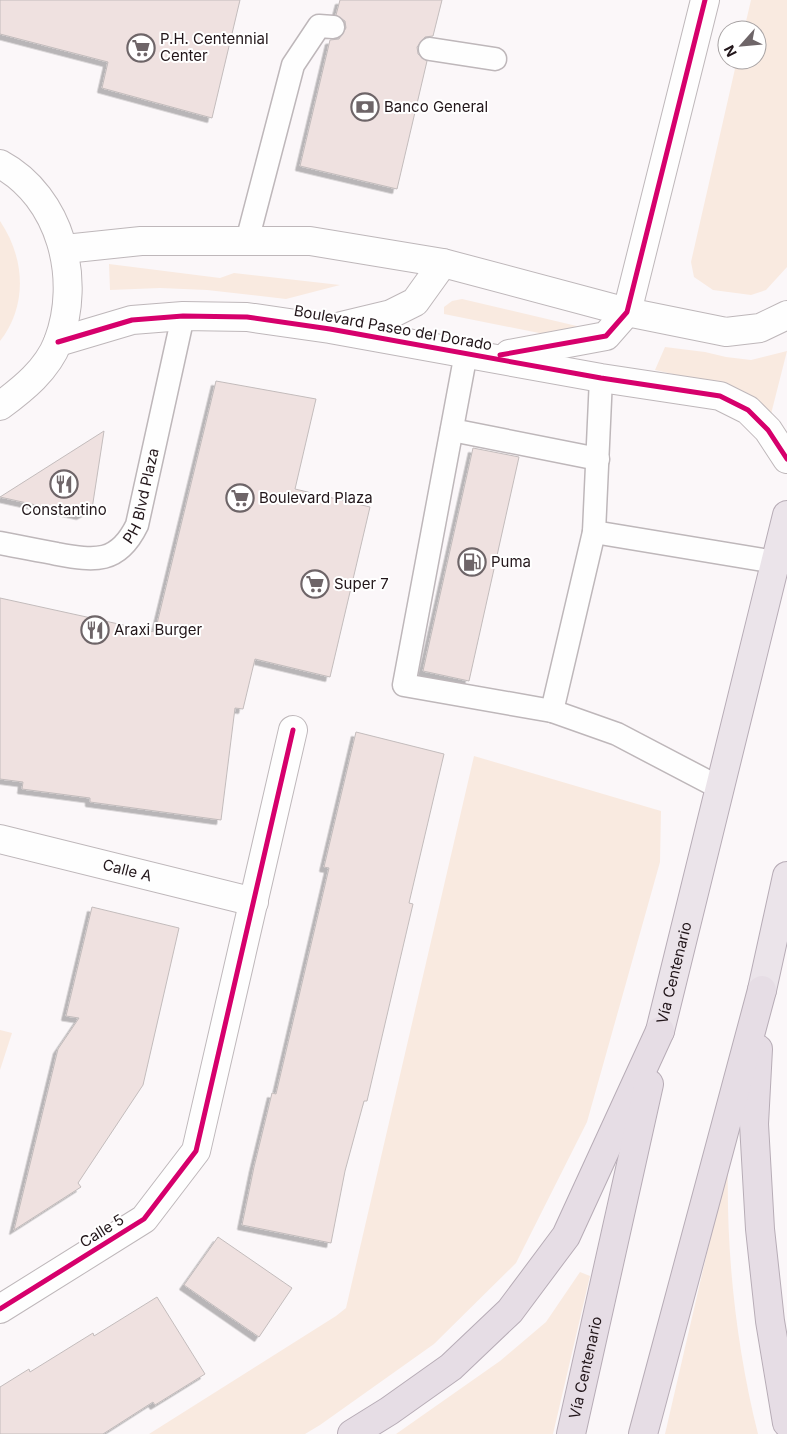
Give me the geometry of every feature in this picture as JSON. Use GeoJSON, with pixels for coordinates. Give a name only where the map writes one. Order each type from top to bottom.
{"type":"FeatureCollection","features":[{"type":"Feature","properties":{"kind":"highway","name":"Vía Centenario"},"geometry":{"type":"LineString","coordinates":[[571,1434],[660,1031],[787,515]]}},
{"type":"Feature","properties":{"kind":"highway"},"geometry":{"type":"LineString","coordinates":[[642,1434],[762,990],[787,876]]}},
{"type":"Feature","properties":{"kind":"highway"},"geometry":{"type":"LineString","coordinates":[[762,990],[754,1124],[759,1210],[770,1322],[787,1423]]}},
{"type":"Feature","properties":{"kind":"highway"},"geometry":{"type":"LineString","coordinates":[[352,1434],[390,1411],[451,1367],[516,1303],[566,1236],[660,1031]]}},
{"type":"Feature","properties":{"kind":"street"},"geometry":{"type":"LineString","coordinates":[[478,355],[606,336],[627,312],[705,0]]}},
{"type":"Feature","properties":{"kind":"street"},"geometry":{"type":"LineString","coordinates":[[0,164],[15,172],[45,206],[65,250],[69,296],[58,342],[33,381],[0,406]]}},
{"type":"Feature","properties":{"kind":"street"},"geometry":{"type":"LineString","coordinates":[[65,250],[141,241],[310,241],[443,263],[627,312],[726,332],[760,328],[787,316]]}},
{"type":"Feature","properties":{"kind":"street"},"geometry":{"type":"LineString","coordinates":[[330,329],[391,314],[415,302],[443,263]]}},
{"type":"Feature","properties":{"kind":"street","name":"Boulevard Paseo del Dorado"},"geometry":{"type":"LineString","coordinates":[[58,342],[132,320],[183,316],[247,317],[330,329],[601,378],[720,396],[748,410],[768,430],[787,459]]}},
{"type":"Feature","properties":{"kind":"street"},"geometry":{"type":"LineString","coordinates":[[254,902],[293,730]]}},
{"type":"Feature","properties":{"kind":"street","name":"Calle A"},"geometry":{"type":"LineString","coordinates":[[0,839],[254,902]]}},
{"type":"Feature","properties":{"kind":"street","name":"Calle 5"},"geometry":{"type":"LineString","coordinates":[[0,1309],[144,1219],[196,1151],[254,902]]}},
{"type":"Feature","properties":{"kind":"lane"},"geometry":{"type":"LineString","coordinates":[[247,241],[293,65],[319,26],[333,27]]}},
{"type":"Feature","properties":{"kind":"lane"},"geometry":{"type":"LineString","coordinates":[[430,49],[495,59]]}},
{"type":"Feature","properties":{"kind":"lane","name":"PH Blvd Plaza"},"geometry":{"type":"LineString","coordinates":[[0,543],[87,559],[103,558],[110,555],[118,551],[130,540],[137,525],[183,316]]}},
{"type":"Feature","properties":{"kind":"lane"},"geometry":{"type":"LineString","coordinates":[[478,355],[452,430],[404,685],[552,711],[617,734],[720,788]]}},
{"type":"Feature","properties":{"kind":"lane"},"geometry":{"type":"LineString","coordinates":[[552,711],[594,532],[601,378]]}},
{"type":"Feature","properties":{"kind":"lane"},"geometry":{"type":"LineString","coordinates":[[452,430],[598,459]]}},
{"type":"Feature","properties":{"kind":"lane"},"geometry":{"type":"LineString","coordinates":[[594,532],[776,562]]}},
{"type":"Feature","properties":{"kind":"shaded area"},"geometry":{"type":"Polygon","coordinates":[[[751,0],[787,0],[787,267],[766,290],[751,295],[713,290],[694,277],[691,262],[735,70],[767,70],[767,20],[746,20],[751,0]]]}},
{"type":"Feature","properties":{"kind":"shaded area"},"geometry":{"type":"Polygon","coordinates":[[[0,221],[14,250],[20,281],[19,297],[15,312],[9,327],[0,341],[0,221]]]}},
{"type":"Feature","properties":{"kind":"shaded area"},"geometry":{"type":"Polygon","coordinates":[[[109,264],[220,278],[234,273],[340,285],[286,299],[207,290],[160,288],[110,290],[109,264]]]}},
{"type":"Feature","properties":{"kind":"shaded area"},"geometry":{"type":"Polygon","coordinates":[[[462,299],[581,327],[578,331],[559,337],[444,314],[444,307],[452,301],[462,299]]]}},
{"type":"Feature","properties":{"kind":"shaded area"},"geometry":{"type":"Polygon","coordinates":[[[665,347],[751,360],[787,351],[771,414],[747,394],[726,386],[655,370],[665,347]]]}},
{"type":"Feature","properties":{"kind":"shaded area"},"geometry":{"type":"Polygon","coordinates":[[[474,756],[661,811],[660,862],[587,1122],[516,1263],[434,1344],[305,1434],[149,1434],[346,1308],[474,756]]]}},
{"type":"Feature","properties":{"kind":"shaded area"},"geometry":{"type":"Polygon","coordinates":[[[0,1030],[12,1033],[0,1070],[0,1030]]]}},
{"type":"Feature","properties":{"kind":"shaded area"},"geometry":{"type":"Polygon","coordinates":[[[728,1162],[729,1231],[734,1299],[750,1401],[758,1434],[665,1434],[728,1162]]]}},
{"type":"Feature","properties":{"kind":"shaded area"},"geometry":{"type":"Polygon","coordinates":[[[580,1272],[590,1276],[553,1434],[396,1434],[500,1361],[546,1322],[580,1272]]]}},
{"type":"Feature","properties":{"kind":"building","name":"P.H. Centennial Center"},"geometry":{"type":"Polygon","coordinates":[[[0,0],[240,0],[212,118],[102,88],[108,62],[0,34],[0,0]]]}},
{"type":"Feature","properties":{"kind":"building","name":"Banco General"},"geometry":{"type":"Polygon","coordinates":[[[340,0],[442,0],[433,36],[425,37],[417,47],[418,54],[427,61],[397,189],[300,166],[330,40],[339,39],[346,28],[345,21],[336,15],[340,0]]]}},
{"type":"Feature","properties":{"kind":"building"},"geometry":{"type":"Polygon","coordinates":[[[216,381],[316,399],[295,489],[370,507],[330,677],[255,659],[243,709],[235,708],[221,820],[90,802],[90,798],[22,789],[23,782],[0,779],[0,598],[155,632],[216,381]]]}},
{"type":"Feature","properties":{"kind":"building"},"geometry":{"type":"Polygon","coordinates":[[[104,431],[92,509],[81,515],[0,497],[104,431]]]}},
{"type":"Feature","properties":{"kind":"building","name":"Puma"},"geometry":{"type":"Polygon","coordinates":[[[473,448],[519,457],[469,681],[423,671],[473,448]]]}},
{"type":"Feature","properties":{"kind":"building"},"geometry":{"type":"Polygon","coordinates":[[[356,732],[444,754],[409,903],[413,904],[367,1101],[364,1101],[345,1171],[331,1243],[242,1225],[272,1093],[276,1094],[329,868],[324,867],[356,732]]]}},
{"type":"Feature","properties":{"kind":"building"},"geometry":{"type":"Polygon","coordinates":[[[92,907],[179,928],[143,1085],[78,1183],[81,1187],[14,1230],[58,1049],[79,1018],[66,1016],[92,907]]]}},
{"type":"Feature","properties":{"kind":"building"},"geometry":{"type":"Polygon","coordinates":[[[218,1237],[292,1288],[259,1337],[184,1285],[218,1237]]]}},
{"type":"Feature","properties":{"kind":"building"},"geometry":{"type":"Polygon","coordinates":[[[157,1297],[205,1374],[155,1405],[153,1402],[103,1434],[0,1434],[0,1387],[29,1369],[30,1372],[93,1333],[94,1336],[157,1297]]]}},
{"type":"Feature","properties":{"kind":"cycle path"},"geometry":{"type":"LineString","coordinates":[[500,355],[606,336],[627,312],[705,0]]}},
{"type":"Feature","properties":{"kind":"cycle path"},"geometry":{"type":"LineString","coordinates":[[58,342],[132,320],[183,316],[247,317],[330,329],[601,378],[720,396],[748,410],[768,430],[787,459]]}},
{"type":"Feature","properties":{"kind":"cycle path"},"geometry":{"type":"LineString","coordinates":[[0,1309],[144,1219],[196,1151],[293,730]]}},
{"type":"Feature","properties":{"kind":"place","name":"P.H. Centennial Center"},"geometry":{"type":"Point","coordinates":[141,48]}},
{"type":"Feature","properties":{"kind":"place","name":"Banco General"},"geometry":{"type":"Point","coordinates":[365,107]}},
{"type":"Feature","properties":{"kind":"place","name":"Constantino"},"geometry":{"type":"Point","coordinates":[64,484]}},
{"type":"Feature","properties":{"kind":"place","name":"Boulevard Plaza"},"geometry":{"type":"Point","coordinates":[240,498]}},
{"type":"Feature","properties":{"kind":"place","name":"Puma"},"geometry":{"type":"Point","coordinates":[472,562]}},
{"type":"Feature","properties":{"kind":"place","name":"Super 7"},"geometry":{"type":"Point","coordinates":[315,584]}},
{"type":"Feature","properties":{"kind":"place","name":"Araxi Burger"},"geometry":{"type":"Point","coordinates":[95,630]}}]}
